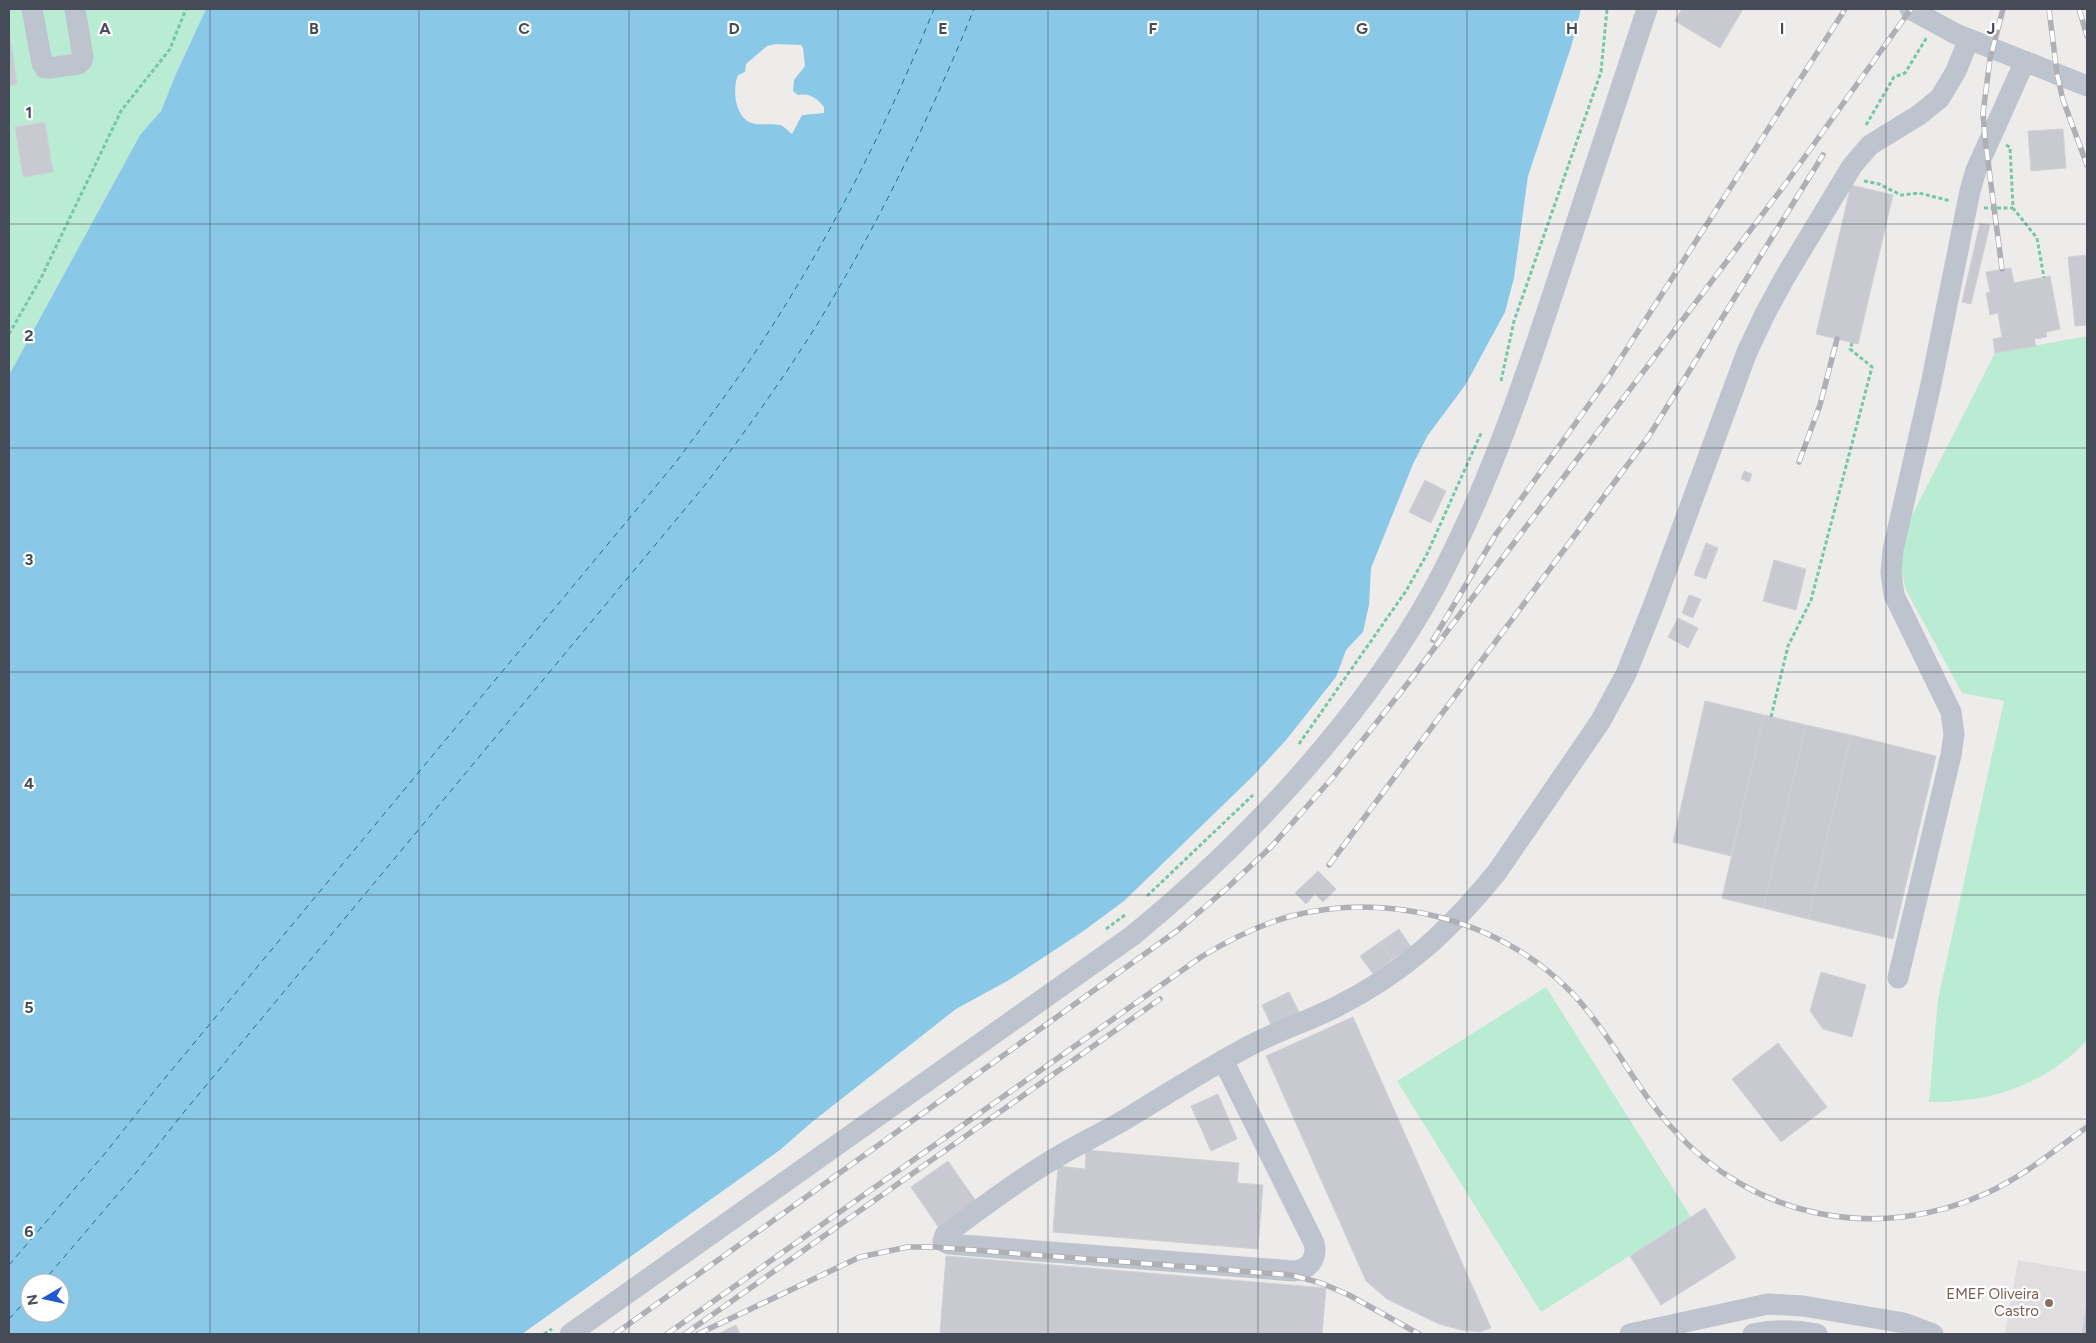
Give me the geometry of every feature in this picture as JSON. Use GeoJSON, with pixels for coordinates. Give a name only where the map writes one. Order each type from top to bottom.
{"type":"FeatureCollection","features":[{"type":"Feature","properties":{"kind":"street"},"geometry":{"type":"LineString","coordinates":[[32,9],[42,63],[45,68],[78,64],[82,61],[83,57],[75,9]]}},
{"type":"Feature","properties":{"kind":"street"},"geometry":{"type":"LineString","coordinates":[[561,1331],[1132,936],[1168,906],[1244,835],[1320,751],[1379,674],[1416,617],[1434,587],[1481,494],[1518,401],[1647,9]]}},
{"type":"Feature","properties":{"kind":"street"},"geometry":{"type":"LineString","coordinates":[[1910,9],[1969,39],[2087,86]]}},
{"type":"Feature","properties":{"kind":"street"},"geometry":{"type":"LineString","coordinates":[[1223,1060],[1314,1243],[1315,1254],[1310,1265],[1294,1271],[949,1244],[943,1241],[945,1235],[1042,1166],[1223,1060],[1247,1046],[1335,1007],[1400,970],[1455,921],[1497,872],[1600,722],[1626,674],[1654,604],[1747,352],[1764,314],[1852,166],[1870,145],[1919,115],[1940,98],[1956,71],[1969,39]]}},
{"type":"Feature","properties":{"kind":"street"},"geometry":{"type":"LineString","coordinates":[[1898,978],[1951,755],[1954,734],[1951,712],[1894,595],[1891,573],[1893,550],[1931,384],[1970,191],[1976,170],[2025,62]]}},
{"type":"Feature","properties":{"kind":"street"},"geometry":{"type":"LineString","coordinates":[[1630,1334],[1768,1304],[1803,1306],[1904,1323],[1933,1334]]}},
{"type":"Feature","properties":{"kind":"street"},"geometry":{"type":"LineString","coordinates":[[1753,1334],[1780,1330],[1795,1330],[1817,1334]]}},
{"type":"Feature","properties":{"kind":"path"},"geometry":{"type":"LineString","coordinates":[[9,334],[41,278],[121,111],[170,49],[186,9]]}},
{"type":"Feature","properties":{"kind":"path"},"geometry":{"type":"LineString","coordinates":[[1500,386],[1517,312],[1601,72],[1606,9]]}},
{"type":"Feature","properties":{"kind":"path"},"geometry":{"type":"LineString","coordinates":[[2000,142],[2010,147],[2013,208],[2037,238],[2044,278]]}},
{"type":"Feature","properties":{"kind":"path"},"geometry":{"type":"LineString","coordinates":[[1978,208],[2013,208]]}},
{"type":"Feature","properties":{"kind":"path"},"geometry":{"type":"LineString","coordinates":[[1770,716],[1788,646],[1811,600],[1872,367],[1850,349],[1852,343]]}},
{"type":"Feature","properties":{"kind":"path"},"geometry":{"type":"LineString","coordinates":[[1299,745],[1406,591],[1445,515],[1483,429]]}},
{"type":"Feature","properties":{"kind":"path"},"geometry":{"type":"LineString","coordinates":[[1141,902],[1255,794]]}},
{"type":"Feature","properties":{"kind":"path"},"geometry":{"type":"LineString","coordinates":[[1099,934],[1128,913]]}},
{"type":"Feature","properties":{"kind":"path"},"geometry":{"type":"LineString","coordinates":[[544,1334],[561,1331]]}},
{"type":"Feature","properties":{"kind":"shaded area","name":"EMEF Oliveira Castro"},"geometry":{"type":"Polygon","coordinates":[[[2018,1260],[2087,1272],[2087,1334],[2005,1334],[2018,1260]]]}},
{"type":"Feature","properties":{"kind":"green space"},"geometry":{"type":"Polygon","coordinates":[[[9,9],[206,9],[161,111],[140,135],[9,375],[9,9]]]}},
{"type":"Feature","properties":{"kind":"green space"},"geometry":{"type":"Polygon","coordinates":[[[2087,336],[2087,1040],[2071,1056],[2053,1069],[2035,1080],[2015,1088],[1995,1095],[1973,1099],[1929,1102],[1938,999],[2004,701],[1962,693],[1906,590],[1901,570],[1906,527],[1995,353],[2087,336]]]}},
{"type":"Feature","properties":{"kind":"green space"},"geometry":{"type":"Polygon","coordinates":[[[1546,987],[1691,1217],[1541,1312],[1397,1081],[1546,987]]]}},
{"type":"Feature","properties":{"kind":"water"},"geometry":{"type":"Polygon","coordinates":[[[206,9],[1581,9],[1571,47],[1528,176],[1514,278],[1505,312],[1466,384],[1428,435],[1413,464],[1371,568],[1369,605],[1363,632],[1346,650],[1336,677],[1286,740],[1253,776],[1124,901],[1082,932],[1009,980],[956,1009],[812,1122],[780,1150],[522,1334],[9,1334],[9,375],[140,135],[161,111],[206,9]],[[776,44],[767,46],[746,64],[745,72],[738,75],[735,95],[739,109],[746,120],[755,124],[780,125],[792,134],[802,115],[824,113],[824,107],[819,101],[806,95],[798,95],[793,91],[794,80],[805,66],[801,45],[776,44]]]}},
{"type":"Feature","properties":{"kind":"building"},"geometry":{"type":"Polygon","coordinates":[[[1682,9],[1743,9],[1720,48],[1675,21],[1682,9]]]}},
{"type":"Feature","properties":{"kind":"building"},"geometry":{"type":"Polygon","coordinates":[[[9,30],[17,84],[9,86],[9,30]]]}},
{"type":"Feature","properties":{"kind":"building"},"geometry":{"type":"Polygon","coordinates":[[[45,122],[53,172],[23,177],[15,127],[45,122]]]}},
{"type":"Feature","properties":{"kind":"building"},"geometry":{"type":"Polygon","coordinates":[[[2063,129],[2066,168],[2031,171],[2028,131],[2063,129]]]}},
{"type":"Feature","properties":{"kind":"building"},"geometry":{"type":"Polygon","coordinates":[[[1851,185],[1893,195],[1858,344],[1816,334],[1851,185]]]}},
{"type":"Feature","properties":{"kind":"building"},"geometry":{"type":"Polygon","coordinates":[[[1980,223],[1990,225],[1971,304],[1962,302],[1980,223]]]}},
{"type":"Feature","properties":{"kind":"building"},"geometry":{"type":"Polygon","coordinates":[[[2087,255],[2087,325],[2075,326],[2068,257],[2087,255]]]}},
{"type":"Feature","properties":{"kind":"building"},"geometry":{"type":"Polygon","coordinates":[[[2011,268],[2014,283],[2050,276],[2060,329],[2046,332],[2047,337],[2034,339],[2036,346],[1995,353],[1993,339],[2002,337],[1998,313],[1990,315],[1986,293],[1990,292],[1986,272],[2011,268]]]}},
{"type":"Feature","properties":{"kind":"building"},"geometry":{"type":"Polygon","coordinates":[[[1744,471],[1752,474],[1749,482],[1741,479],[1744,471]]]}},
{"type":"Feature","properties":{"kind":"building"},"geometry":{"type":"Polygon","coordinates":[[[1425,480],[1446,491],[1431,523],[1409,512],[1425,480]]]}},
{"type":"Feature","properties":{"kind":"building"},"geometry":{"type":"Polygon","coordinates":[[[1706,543],[1718,548],[1706,579],[1694,575],[1706,543]]]}},
{"type":"Feature","properties":{"kind":"building"},"geometry":{"type":"Polygon","coordinates":[[[1774,560],[1806,569],[1796,610],[1763,601],[1774,560]]]}},
{"type":"Feature","properties":{"kind":"building"},"geometry":{"type":"Polygon","coordinates":[[[1689,595],[1701,599],[1693,618],[1682,613],[1689,595]]]}},
{"type":"Feature","properties":{"kind":"building"},"geometry":{"type":"Polygon","coordinates":[[[1678,618],[1698,628],[1688,648],[1668,637],[1678,618]]]}},
{"type":"Feature","properties":{"kind":"building"},"geometry":{"type":"Polygon","coordinates":[[[1705,701],[1764,715],[1731,856],[1673,842],[1705,701]]]}},
{"type":"Feature","properties":{"kind":"building"},"geometry":{"type":"Polygon","coordinates":[[[1764,715],[1806,725],[1763,908],[1722,898],[1764,715]]]}},
{"type":"Feature","properties":{"kind":"building"},"geometry":{"type":"Polygon","coordinates":[[[1806,725],[1851,735],[1808,919],[1763,908],[1806,725]]]}},
{"type":"Feature","properties":{"kind":"building"},"geometry":{"type":"Polygon","coordinates":[[[1851,735],[1936,756],[1893,939],[1808,919],[1851,735]]]}},
{"type":"Feature","properties":{"kind":"building"},"geometry":{"type":"Polygon","coordinates":[[[1318,871],[1336,889],[1323,902],[1315,894],[1306,904],[1295,893],[1318,871]]]}},
{"type":"Feature","properties":{"kind":"building"},"geometry":{"type":"Polygon","coordinates":[[[1399,929],[1411,947],[1392,960],[1380,942],[1399,929]]]}},
{"type":"Feature","properties":{"kind":"building"},"geometry":{"type":"Polygon","coordinates":[[[1380,942],[1392,960],[1373,974],[1360,956],[1380,942]]]}},
{"type":"Feature","properties":{"kind":"building"},"geometry":{"type":"Polygon","coordinates":[[[1821,972],[1866,985],[1852,1037],[1823,1029],[1810,1011],[1821,972]]]}},
{"type":"Feature","properties":{"kind":"building"},"geometry":{"type":"Polygon","coordinates":[[[1289,992],[1299,1012],[1271,1025],[1262,1005],[1289,992]]]}},
{"type":"Feature","properties":{"kind":"building"},"geometry":{"type":"Polygon","coordinates":[[[1353,1017],[1491,1328],[1480,1332],[1461,1330],[1439,1324],[1387,1299],[1366,1281],[1266,1056],[1353,1017]]]}},
{"type":"Feature","properties":{"kind":"building"},"geometry":{"type":"Polygon","coordinates":[[[1778,1043],[1827,1107],[1781,1142],[1732,1079],[1778,1043]]]}},
{"type":"Feature","properties":{"kind":"building"},"geometry":{"type":"Polygon","coordinates":[[[1218,1094],[1237,1139],[1211,1151],[1191,1106],[1218,1094]]]}},
{"type":"Feature","properties":{"kind":"building"},"geometry":{"type":"Polygon","coordinates":[[[1086,1150],[1239,1163],[1237,1183],[1263,1185],[1258,1249],[1053,1232],[1058,1166],[1085,1169],[1086,1150]]]}},
{"type":"Feature","properties":{"kind":"building"},"geometry":{"type":"Polygon","coordinates":[[[948,1161],[978,1204],[941,1231],[911,1187],[948,1161]]]}},
{"type":"Feature","properties":{"kind":"building"},"geometry":{"type":"Polygon","coordinates":[[[1705,1208],[1736,1258],[1661,1305],[1630,1256],[1705,1208]]]}},
{"type":"Feature","properties":{"kind":"building"},"geometry":{"type":"Polygon","coordinates":[[[946,1256],[1326,1288],[1322,1334],[940,1334],[946,1256]]]}},
{"type":"Feature","properties":{"kind":"building"},"geometry":{"type":"Polygon","coordinates":[[[2087,1303],[2087,1334],[2082,1334],[2087,1303]]]}},
{"type":"Feature","properties":{"kind":"building"},"geometry":{"type":"Polygon","coordinates":[[[736,1325],[740,1334],[718,1334],[736,1325]]]}},
{"type":"Feature","properties":{"kind":"ferry route"},"geometry":{"type":"LineString","coordinates":[[9,1265],[107,1151],[156,1089],[676,462],[715,410],[779,316],[829,231],[874,144],[934,9]]}},
{"type":"Feature","properties":{"kind":"ferry route"},"geometry":{"type":"LineString","coordinates":[[51,1273],[135,1174],[184,1112],[705,485],[735,445],[805,344],[862,247],[940,90],[974,9]]}},
{"type":"Feature","properties":{"kind":"ferry route"},"geometry":{"type":"LineString","coordinates":[[9,1319],[20,1307]]}},
{"type":"Feature","properties":{"kind":"railway"},"geometry":{"type":"LineString","coordinates":[[615,1334],[1178,930],[1272,846],[1334,776],[1408,683],[1786,183],[1911,9]]}},
{"type":"Feature","properties":{"kind":"railway"},"geometry":{"type":"LineString","coordinates":[[2002,269],[1983,113],[1990,59],[2003,9]]}},
{"type":"Feature","properties":{"kind":"railway"},"geometry":{"type":"LineString","coordinates":[[2049,9],[2057,74],[2063,100],[2087,165]]}},
{"type":"Feature","properties":{"kind":"railway"},"geometry":{"type":"LineString","coordinates":[[2079,9],[2087,36]]}},
{"type":"Feature","properties":{"kind":"railway"},"geometry":{"type":"LineString","coordinates":[[1433,640],[1496,534],[1608,378],[1844,11]]}},
{"type":"Feature","properties":{"kind":"railway"},"geometry":{"type":"LineString","coordinates":[[1329,865],[1649,436],[1823,155]]}},
{"type":"Feature","properties":{"kind":"railway"},"geometry":{"type":"LineString","coordinates":[[1799,462],[1820,405],[1837,339]]}},
{"type":"Feature","properties":{"kind":"railway"},"geometry":{"type":"LineString","coordinates":[[667,1334],[1201,957],[1256,928],[1291,916],[1329,909],[1367,907],[1406,910],[1443,918],[1479,930],[1513,948],[1545,969],[1574,995],[1600,1027],[1659,1113],[1705,1160],[1741,1184],[1779,1202],[1820,1214],[1861,1218],[1903,1217],[1946,1208],[1987,1193],[2014,1179],[2087,1127]]}},
{"type":"Feature","properties":{"kind":"railway"},"geometry":{"type":"LineString","coordinates":[[685,1334],[1160,999]]}},
{"type":"Feature","properties":{"kind":"railway"},"geometry":{"type":"LineString","coordinates":[[698,1334],[860,1257],[908,1247],[935,1247],[1291,1275],[1321,1283],[1349,1295],[1419,1334]]}},
{"type":"Feature","properties":{"kind":"place","name":"EMEF Oliveira Castro"},"geometry":{"type":"Point","coordinates":[2049,1303]}}]}
